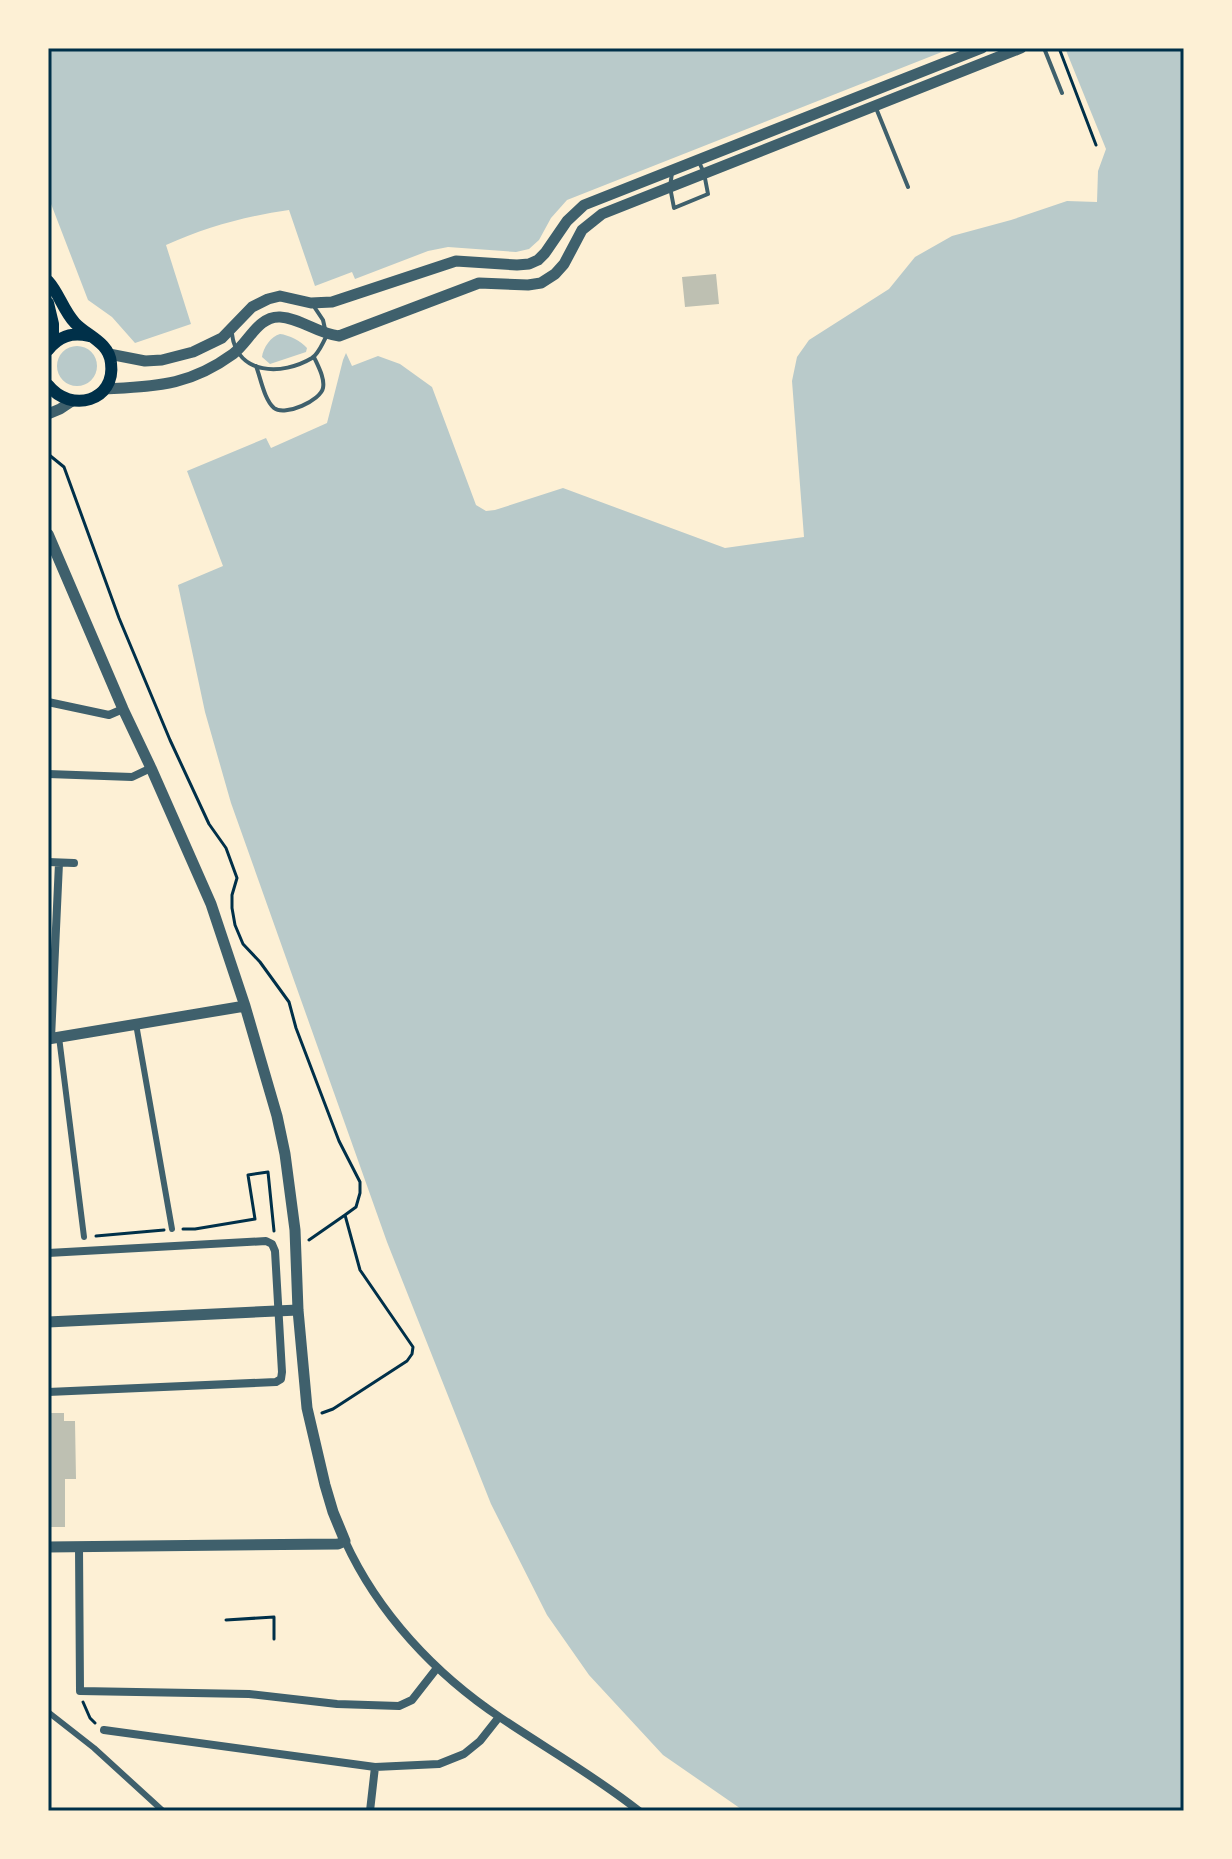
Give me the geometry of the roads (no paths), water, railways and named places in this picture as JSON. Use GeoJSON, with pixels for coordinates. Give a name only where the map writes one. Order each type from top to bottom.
{"type":"FeatureCollection","features":[{"type":"Feature","properties":{"kind":"main road"},"geometry":{"type":"LineString","coordinates":[[48,281],[75,323],[89,336]]}},
{"type":"Feature","properties":{"kind":"main road"},"geometry":{"type":"LineString","coordinates":[[48,306],[53,324],[51,347]]}},
{"type":"Feature","properties":{"kind":"main road"},"geometry":{"type":"LineString","coordinates":[[48,385],[62,398],[90,400],[105,389],[111,372],[109,354],[89,336],[70,334],[51,347]]}},
{"type":"Feature","properties":{"kind":"street"},"geometry":{"type":"LineString","coordinates":[[109,354],[145,361],[179,356],[222,338],[252,307],[280,296],[311,303],[332,302],[456,261],[529,264],[545,253],[567,221],[584,205],[982,48]]}},
{"type":"Feature","properties":{"kind":"street"},"geometry":{"type":"LineString","coordinates":[[105,389],[161,385],[208,371],[237,351],[268,319],[281,317],[294,320],[327,335],[339,336],[479,283],[541,283],[564,264],[582,230],[602,214],[1021,48]]}},
{"type":"Feature","properties":{"kind":"street"},"geometry":{"type":"LineString","coordinates":[[48,414],[72,401]]}},
{"type":"Feature","properties":{"kind":"street"},"geometry":{"type":"LineString","coordinates":[[48,534],[211,904],[245,1006],[285,1154],[295,1230],[298,1310],[309,1419],[325,1485],[345,1541],[370,1588],[396,1623],[437,1668],[499,1717],[592,1775],[639,1811]]}},
{"type":"Feature","properties":{"kind":"street"},"geometry":{"type":"LineString","coordinates":[[48,702],[109,715],[123,709]]}},
{"type":"Feature","properties":{"kind":"street"},"geometry":{"type":"LineString","coordinates":[[48,774],[132,777],[151,768]]}},
{"type":"Feature","properties":{"kind":"street"},"geometry":{"type":"LineString","coordinates":[[48,862],[74,863]]}},
{"type":"Feature","properties":{"kind":"street"},"geometry":{"type":"LineString","coordinates":[[59,863],[51,941],[53,1038],[84,1237]]}},
{"type":"Feature","properties":{"kind":"street"},"geometry":{"type":"LineString","coordinates":[[53,1038],[245,1006]]}},
{"type":"Feature","properties":{"kind":"street"},"geometry":{"type":"LineString","coordinates":[[136,1024],[172,1229]]}},
{"type":"Feature","properties":{"kind":"street"},"geometry":{"type":"LineString","coordinates":[[48,1253],[266,1241],[272,1244],[275,1251],[282,1372],[281,1379],[276,1382],[48,1392]]}},
{"type":"Feature","properties":{"kind":"street"},"geometry":{"type":"LineString","coordinates":[[48,1322],[298,1310]]}},
{"type":"Feature","properties":{"kind":"street"},"geometry":{"type":"LineString","coordinates":[[48,1547],[338,1544],[345,1541]]}},
{"type":"Feature","properties":{"kind":"street"},"geometry":{"type":"LineString","coordinates":[[79,1547],[80,1691],[249,1694],[337,1704],[399,1706],[412,1700],[437,1668]]}},
{"type":"Feature","properties":{"kind":"street"},"geometry":{"type":"LineString","coordinates":[[48,1712],[94,1748],[163,1811]]}},
{"type":"Feature","properties":{"kind":"street"},"geometry":{"type":"LineString","coordinates":[[104,1730],[375,1767],[439,1764],[464,1754],[480,1741],[499,1717]]}},
{"type":"Feature","properties":{"kind":"street"},"geometry":{"type":"LineString","coordinates":[[370,1811],[375,1767]]}},
{"type":"Feature","properties":{"kind":"lane"},"geometry":{"type":"LineString","coordinates":[[1044,48],[1062,93]]}},
{"type":"Feature","properties":{"kind":"lane"},"geometry":{"type":"LineString","coordinates":[[875,106],[908,187]]}},
{"type":"Feature","properties":{"kind":"lane"},"geometry":{"type":"LineString","coordinates":[[672,171],[670,187],[674,208],[708,194],[699,160]]}},
{"type":"Feature","properties":{"kind":"lane"},"geometry":{"type":"LineString","coordinates":[[231,327],[237,351],[247,363],[270,370],[290,367],[314,357],[327,335],[323,320],[311,303]]}},
{"type":"Feature","properties":{"kind":"lane"},"geometry":{"type":"LineString","coordinates":[[256,366],[272,406],[280,411],[289,411],[318,398],[323,391],[323,379],[314,357]]}}]}
